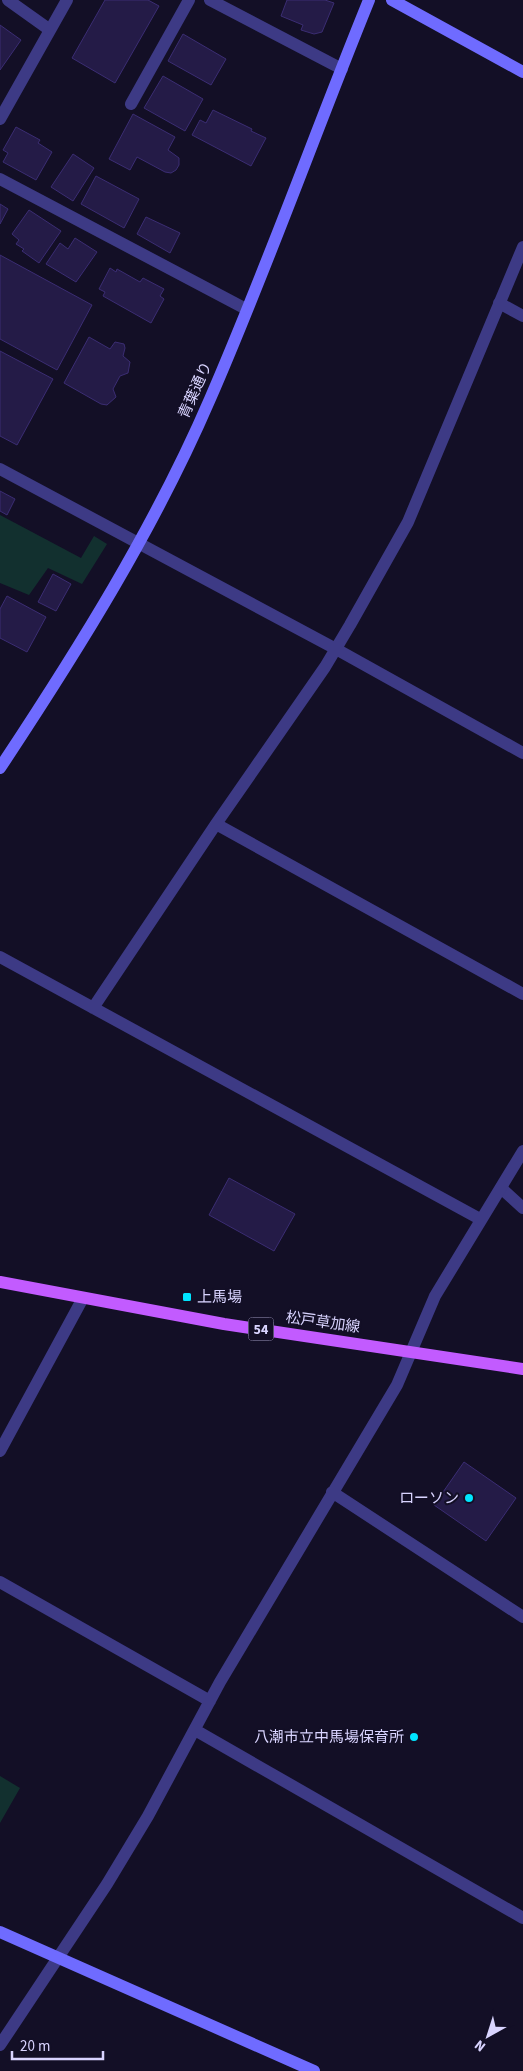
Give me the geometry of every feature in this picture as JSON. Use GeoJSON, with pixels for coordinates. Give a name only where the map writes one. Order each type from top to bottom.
{"type":"FeatureCollection","features":[{"type":"Feature","properties":{"kind":"main road","name":"松戸草加線"},"geometry":{"type":"LineString","coordinates":[[0,1282],[224,1324],[523,1369]]}},
{"type":"Feature","properties":{"kind":"street"},"geometry":{"type":"LineString","coordinates":[[8,0],[50,30]]}},
{"type":"Feature","properties":{"kind":"street"},"geometry":{"type":"LineString","coordinates":[[0,119],[67,0]]}},
{"type":"Feature","properties":{"kind":"street"},"geometry":{"type":"LineString","coordinates":[[132,104],[189,0]]}},
{"type":"Feature","properties":{"kind":"street"},"geometry":{"type":"LineString","coordinates":[[210,0],[342,69]]}},
{"type":"Feature","properties":{"kind":"street","name":"青葉通り"},"geometry":{"type":"LineString","coordinates":[[0,768],[64,671],[139,544],[210,399],[298,183],[369,0]]}},
{"type":"Feature","properties":{"kind":"street"},"geometry":{"type":"LineString","coordinates":[[392,0],[523,72]]}},
{"type":"Feature","properties":{"kind":"street"},"geometry":{"type":"LineString","coordinates":[[0,179],[246,309]]}},
{"type":"Feature","properties":{"kind":"street"},"geometry":{"type":"LineString","coordinates":[[93,1008],[216,824],[336,650],[408,522],[523,247]]}},
{"type":"Feature","properties":{"kind":"street"},"geometry":{"type":"LineString","coordinates":[[499,302],[523,316]]}},
{"type":"Feature","properties":{"kind":"street"},"geometry":{"type":"LineString","coordinates":[[0,468],[523,753]]}},
{"type":"Feature","properties":{"kind":"street"},"geometry":{"type":"LineString","coordinates":[[216,824],[523,994]]}},
{"type":"Feature","properties":{"kind":"street"},"geometry":{"type":"LineString","coordinates":[[0,957],[480,1219]]}},
{"type":"Feature","properties":{"kind":"street"},"geometry":{"type":"LineString","coordinates":[[0,2045],[107,1884],[210,1701],[396,1385],[435,1296],[523,1151]]}},
{"type":"Feature","properties":{"kind":"street"},"geometry":{"type":"LineString","coordinates":[[500,1188],[523,1208]]}},
{"type":"Feature","properties":{"kind":"street"},"geometry":{"type":"LineString","coordinates":[[0,1451],[83,1298]]}},
{"type":"Feature","properties":{"kind":"street"},"geometry":{"type":"LineString","coordinates":[[332,1492],[523,1617]]}},
{"type":"Feature","properties":{"kind":"street"},"geometry":{"type":"LineString","coordinates":[[0,1582],[210,1701]]}},
{"type":"Feature","properties":{"kind":"street"},"geometry":{"type":"LineString","coordinates":[[195,1730],[523,1918]]}},
{"type":"Feature","properties":{"kind":"street"},"geometry":{"type":"LineString","coordinates":[[0,1932],[58,1960],[301,2068],[314,2071]]}},
{"type":"Feature","properties":{"kind":"green space"},"geometry":{"type":"Polygon","coordinates":[[[0,515],[81,558],[94,536],[107,544],[82,584],[48,568],[29,595],[0,583],[0,515]]]}},
{"type":"Feature","properties":{"kind":"green space"},"geometry":{"type":"Polygon","coordinates":[[[0,1776],[20,1788],[0,1823],[0,1776]]]}},
{"type":"Feature","properties":{"kind":"building"},"geometry":{"type":"Polygon","coordinates":[[[105,0],[148,0],[159,6],[115,83],[72,58],[105,0]]]}},
{"type":"Feature","properties":{"kind":"building"},"geometry":{"type":"Polygon","coordinates":[[[287,0],[325,0],[334,3],[322,32],[314,34],[301,30],[303,25],[281,16],[287,0]]]}},
{"type":"Feature","properties":{"kind":"building"},"geometry":{"type":"Polygon","coordinates":[[[0,25],[21,40],[0,70],[0,25]]]}},
{"type":"Feature","properties":{"kind":"building"},"geometry":{"type":"Polygon","coordinates":[[[183,34],[226,59],[211,85],[168,61],[183,34]]]}},
{"type":"Feature","properties":{"kind":"building"},"geometry":{"type":"Polygon","coordinates":[[[163,76],[203,99],[185,131],[144,108],[163,76]]]}},
{"type":"Feature","properties":{"kind":"building"},"geometry":{"type":"Polygon","coordinates":[[[213,110],[266,138],[251,166],[192,135],[200,120],[206,123],[213,110]]]}},
{"type":"Feature","properties":{"kind":"building"},"geometry":{"type":"Polygon","coordinates":[[[133,114],[175,137],[168,150],[179,158],[179,165],[176,170],[171,173],[165,172],[137,157],[130,170],[109,159],[133,114]]]}},
{"type":"Feature","properties":{"kind":"building"},"geometry":{"type":"Polygon","coordinates":[[[16,127],[40,140],[38,143],[52,152],[36,180],[3,162],[8,153],[3,150],[16,127]]]}},
{"type":"Feature","properties":{"kind":"building"},"geometry":{"type":"Polygon","coordinates":[[[73,154],[94,168],[73,201],[51,187],[73,154]]]}},
{"type":"Feature","properties":{"kind":"building"},"geometry":{"type":"Polygon","coordinates":[[[96,176],[139,199],[124,228],[81,204],[96,176]]]}},
{"type":"Feature","properties":{"kind":"building"},"geometry":{"type":"Polygon","coordinates":[[[0,204],[8,209],[0,224],[0,204]]]}},
{"type":"Feature","properties":{"kind":"building"},"geometry":{"type":"Polygon","coordinates":[[[29,210],[61,231],[39,263],[22,251],[24,249],[16,244],[19,240],[12,234],[29,210]]]}},
{"type":"Feature","properties":{"kind":"building"},"geometry":{"type":"Polygon","coordinates":[[[146,217],[180,233],[170,253],[137,234],[146,217]]]}},
{"type":"Feature","properties":{"kind":"building"},"geometry":{"type":"Polygon","coordinates":[[[75,238],[97,252],[76,282],[46,264],[60,243],[68,249],[75,238]]]}},
{"type":"Feature","properties":{"kind":"building"},"geometry":{"type":"Polygon","coordinates":[[[0,255],[92,305],[57,370],[0,339],[0,255]]]}},
{"type":"Feature","properties":{"kind":"building"},"geometry":{"type":"Polygon","coordinates":[[[110,268],[116,272],[117,269],[140,282],[143,278],[164,289],[160,296],[164,299],[151,323],[103,296],[105,292],[99,289],[110,268]]]}},
{"type":"Feature","properties":{"kind":"building"},"geometry":{"type":"Polygon","coordinates":[[[89,337],[110,349],[115,342],[124,344],[123,356],[130,362],[128,373],[120,376],[113,389],[116,397],[107,405],[101,404],[64,383],[89,337]]]}},
{"type":"Feature","properties":{"kind":"building"},"geometry":{"type":"Polygon","coordinates":[[[0,351],[53,379],[17,445],[0,436],[0,351]]]}},
{"type":"Feature","properties":{"kind":"building"},"geometry":{"type":"Polygon","coordinates":[[[0,491],[15,499],[7,515],[0,511],[0,491]]]}},
{"type":"Feature","properties":{"kind":"building"},"geometry":{"type":"Polygon","coordinates":[[[53,574],[71,584],[56,611],[38,602],[53,574]]]}},
{"type":"Feature","properties":{"kind":"building"},"geometry":{"type":"Polygon","coordinates":[[[7,596],[46,617],[27,652],[0,638],[0,609],[7,596]]]}},
{"type":"Feature","properties":{"kind":"building"},"geometry":{"type":"Polygon","coordinates":[[[229,1178],[295,1214],[274,1251],[209,1215],[229,1178]]]}},
{"type":"Feature","properties":{"kind":"building"},"geometry":{"type":"Polygon","coordinates":[[[464,1462],[516,1498],[486,1541],[434,1505],[464,1462]]]}},
{"type":"Feature","properties":{"kind":"place","name":"上馬場"},"geometry":{"type":"Point","coordinates":[187,1297]}},
{"type":"Feature","properties":{"kind":"place","name":"ローソン"},"geometry":{"type":"Point","coordinates":[469,1498]}},
{"type":"Feature","properties":{"kind":"place","name":"八潮市立中馬場保育所"},"geometry":{"type":"Point","coordinates":[414,1737]}}]}
